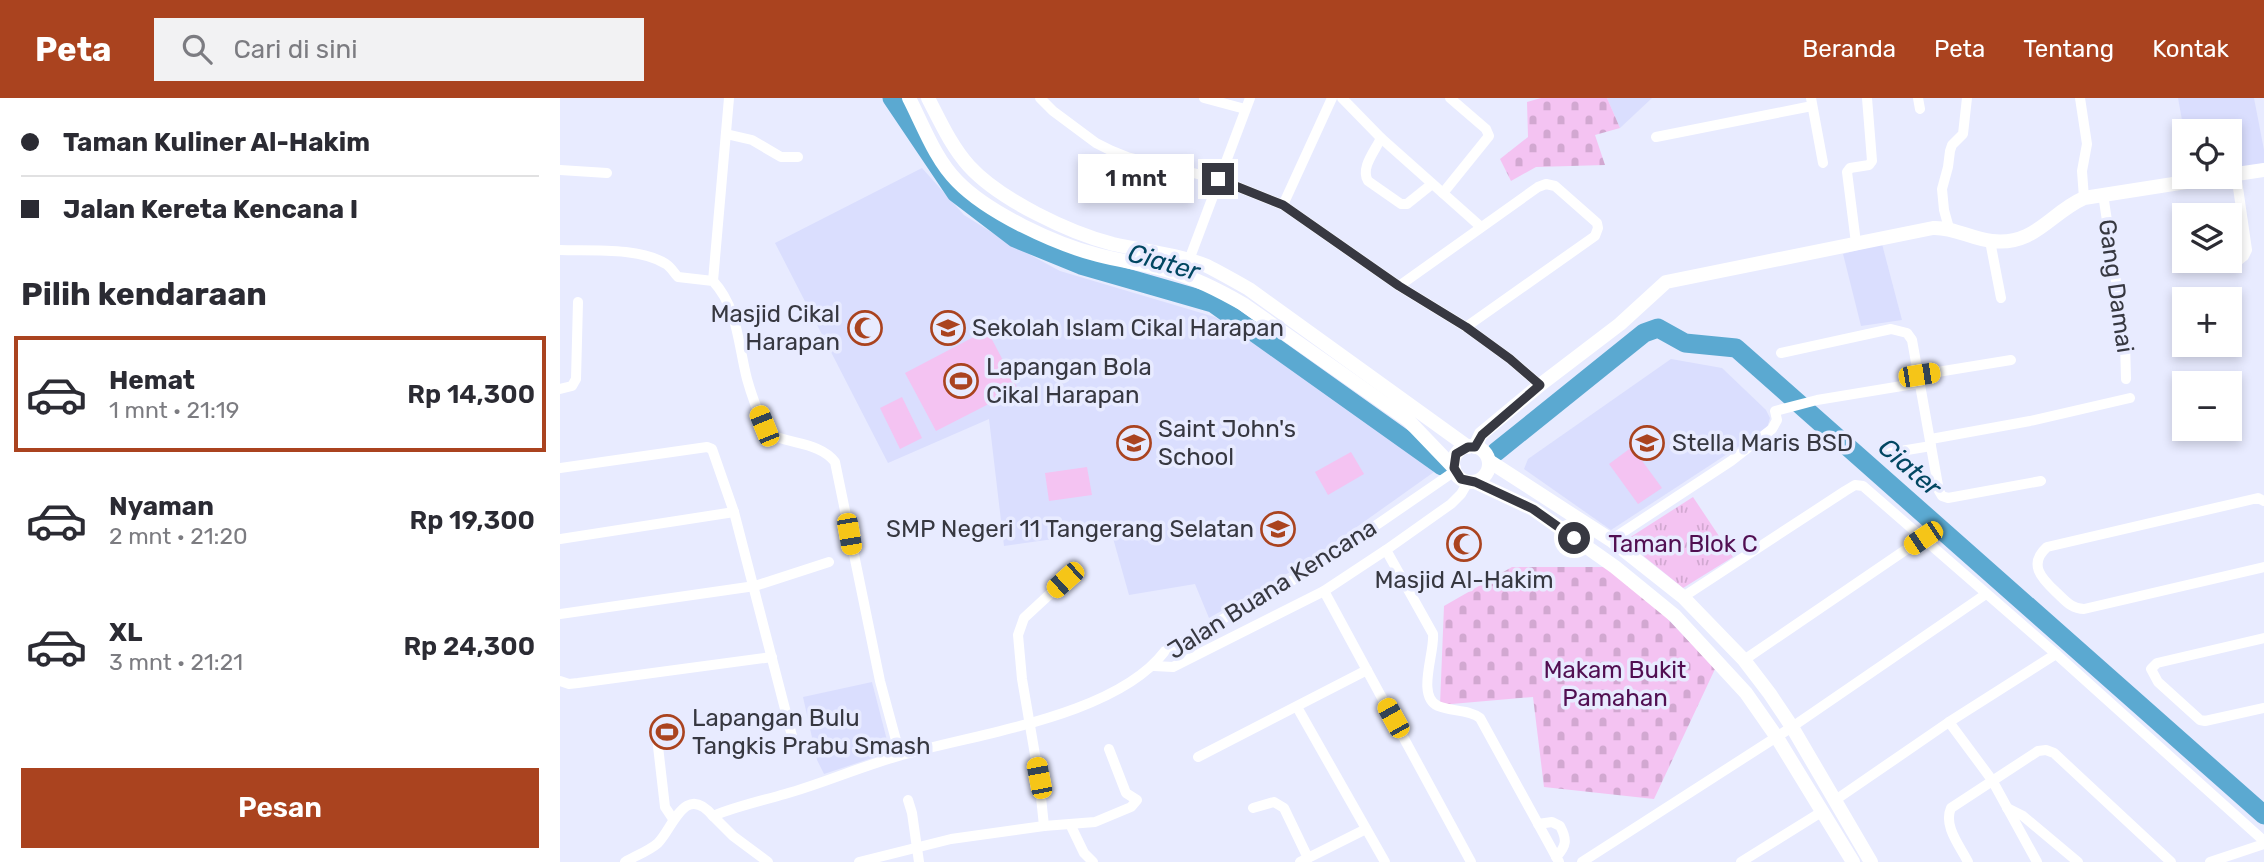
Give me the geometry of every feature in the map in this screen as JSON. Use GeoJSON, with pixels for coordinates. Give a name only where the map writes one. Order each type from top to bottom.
{"type":"FeatureCollection","features":[{"type":"Feature","properties":{"kind":"street"},"geometry":{"type":"LineString","coordinates":[[729,98],[713,281],[730,303],[748,383],[766,432],[819,449],[830,455],[835,462],[880,681],[900,755]]}},
{"type":"Feature","properties":{"kind":"street"},"geometry":{"type":"LineString","coordinates":[[909,98],[948,170],[956,181],[977,197],[1018,222],[1077,249],[1174,272],[1217,289],[1243,304],[1408,419],[1461,479],[1533,509],[1647,592],[1675,616],[1746,693],[1871,862]]}},
{"type":"Feature","properties":{"kind":"street"},"geometry":{"type":"LineString","coordinates":[[928,98],[960,155],[994,188],[1067,228],[1093,238],[1189,260],[1249,289],[1471,447],[1486,454],[1489,461],[1611,540],[1683,597],[1744,660],[1792,727],[1853,862]]}},
{"type":"Feature","properties":{"kind":"street"},"geometry":{"type":"LineString","coordinates":[[1040,98],[1053,111],[1112,151],[1218,179],[1283,205],[1399,286],[1466,327],[1540,385]]}},
{"type":"Feature","properties":{"kind":"street"},"geometry":{"type":"LineString","coordinates":[[1189,260],[1247,103],[1204,98]]}},
{"type":"Feature","properties":{"kind":"street"},"geometry":{"type":"LineString","coordinates":[[1283,205],[1332,98]]}},
{"type":"Feature","properties":{"kind":"street"},"geometry":{"type":"LineString","coordinates":[[1342,98],[1381,138],[1482,227]]}},
{"type":"Feature","properties":{"kind":"street"},"geometry":{"type":"LineString","coordinates":[[1443,193],[1489,136],[1486,129],[1450,98]]}},
{"type":"Feature","properties":{"kind":"street"},"geometry":{"type":"LineString","coordinates":[[1856,243],[1847,172],[1850,168],[1869,165],[1872,161],[1867,98]]}},
{"type":"Feature","properties":{"kind":"street"},"geometry":{"type":"LineString","coordinates":[[1949,228],[1942,189],[1952,145],[1963,134],[1967,98]]}},
{"type":"Feature","properties":{"kind":"street"},"geometry":{"type":"LineString","coordinates":[[2080,98],[2087,144],[2082,171],[2084,198]]}},
{"type":"Feature","properties":{"kind":"street"},"geometry":{"type":"LineString","coordinates":[[1656,137],[1811,102],[1823,163]]}},
{"type":"Feature","properties":{"kind":"street"},"geometry":{"type":"LineString","coordinates":[[726,134],[752,140],[781,157],[798,157]]}},
{"type":"Feature","properties":{"kind":"street"},"geometry":{"type":"LineString","coordinates":[[1381,138],[1365,169],[1368,181],[1401,204],[1407,204],[1432,184]]}},
{"type":"Feature","properties":{"kind":"street"},"geometry":{"type":"LineString","coordinates":[[560,170],[607,173]]}},
{"type":"Feature","properties":{"kind":"street"},"geometry":{"type":"LineString","coordinates":[[2242,174],[2264,170]]}},
{"type":"Feature","properties":{"kind":"street"},"geometry":{"type":"LineString","coordinates":[[1399,286],[1546,184],[1555,186],[1597,223],[1598,233],[1466,327]]}},
{"type":"Feature","properties":{"kind":"street"},"geometry":{"type":"LineString","coordinates":[[1454,469],[1456,454],[1471,447],[1540,385],[1620,324],[1666,282],[1933,228],[1949,228],[1990,241],[2013,240],[2036,232],[2069,206],[2084,198],[2172,184]]}},
{"type":"Feature","properties":{"kind":"street","name":"Gang Damai"},"geometry":{"type":"LineString","coordinates":[[2103,194],[2125,342],[2126,379]]}},
{"type":"Feature","properties":{"kind":"street"},"geometry":{"type":"LineString","coordinates":[[2242,223],[2247,250],[2242,258]]}},
{"type":"Feature","properties":{"kind":"street"},"geometry":{"type":"LineString","coordinates":[[1990,241],[2001,298]]}},
{"type":"Feature","properties":{"kind":"street"},"geometry":{"type":"LineString","coordinates":[[560,250],[626,253],[652,258],[667,265],[678,277],[713,281]]}},
{"type":"Feature","properties":{"kind":"street"},"geometry":{"type":"LineString","coordinates":[[560,389],[572,386],[576,379],[578,302]]}},
{"type":"Feature","properties":{"kind":"street"},"geometry":{"type":"LineString","coordinates":[[1781,353],[1891,329],[1907,333],[1912,340],[1942,496],[1948,498],[2041,481]]}},
{"type":"Feature","properties":{"kind":"street"},"geometry":{"type":"LineString","coordinates":[[1611,540],[1731,461],[1772,429],[1778,410],[2011,360]]}},
{"type":"Feature","properties":{"kind":"street"},"geometry":{"type":"LineString","coordinates":[[1889,453],[2130,398]]}},
{"type":"Feature","properties":{"kind":"street"},"geometry":{"type":"LineString","coordinates":[[560,468],[710,447],[715,452],[734,512],[792,736]]}},
{"type":"Feature","properties":{"kind":"street"},"geometry":{"type":"LineString","coordinates":[[1472,482],[1486,474],[1489,461]]}},
{"type":"Feature","properties":{"kind":"street","name":"Jalan Buana Kencana"},"geometry":{"type":"LineString","coordinates":[[1154,666],[1166,650],[1311,570],[1454,469]]}},
{"type":"Feature","properties":{"kind":"street","name":"Jalan Buana Kencana"},"geometry":{"type":"LineString","coordinates":[[1154,666],[1173,667],[1324,591],[1451,504],[1472,482]]}},
{"type":"Feature","properties":{"kind":"street"},"geometry":{"type":"LineString","coordinates":[[1683,597],[1845,491],[1855,485],[1863,486],[2056,654],[2264,843],[2210,862]]}},
{"type":"Feature","properties":{"kind":"street"},"geometry":{"type":"LineString","coordinates":[[2264,501],[2258,498],[2047,547],[2040,553],[2038,569],[2042,579],[2073,607],[2084,609],[2264,567]]}},
{"type":"Feature","properties":{"kind":"street"},"geometry":{"type":"LineString","coordinates":[[560,539],[734,512]]}},
{"type":"Feature","properties":{"kind":"street"},"geometry":{"type":"LineString","coordinates":[[1744,660],[1923,538]]}},
{"type":"Feature","properties":{"kind":"street"},"geometry":{"type":"LineString","coordinates":[[1386,550],[1433,634],[1427,683],[1429,697],[1438,706],[1474,713],[1480,718],[1538,824],[1558,859],[1565,847],[1566,837],[1560,826],[1552,822],[1538,824]]}},
{"type":"Feature","properties":{"kind":"street"},"geometry":{"type":"LineString","coordinates":[[560,614],[754,586],[829,562]]}},
{"type":"Feature","properties":{"kind":"street"},"geometry":{"type":"LineString","coordinates":[[1044,826],[1020,657],[1020,626],[1024,618],[1065,580]]}},
{"type":"Feature","properties":{"kind":"street"},"geometry":{"type":"LineString","coordinates":[[1324,591],[1471,862]]}},
{"type":"Feature","properties":{"kind":"street"},"geometry":{"type":"LineString","coordinates":[[1583,862],[1792,727],[1986,594]]}},
{"type":"Feature","properties":{"kind":"street"},"geometry":{"type":"LineString","coordinates":[[2264,638],[2157,663],[2151,669],[2158,682],[2200,720],[2264,708]]}},
{"type":"Feature","properties":{"kind":"street"},"geometry":{"type":"LineString","coordinates":[[1741,862],[1759,857],[1949,722],[2056,654]]}},
{"type":"Feature","properties":{"kind":"street"},"geometry":{"type":"LineString","coordinates":[[560,681],[578,683],[772,657]]}},
{"type":"Feature","properties":{"kind":"street"},"geometry":{"type":"LineString","coordinates":[[713,816],[900,755],[1028,723],[1107,697],[1154,666]]}},
{"type":"Feature","properties":{"kind":"street"},"geometry":{"type":"LineString","coordinates":[[1198,757],[1367,670]]}},
{"type":"Feature","properties":{"kind":"street"},"geometry":{"type":"LineString","coordinates":[[1297,707],[1385,862]]}},
{"type":"Feature","properties":{"kind":"street"},"geometry":{"type":"LineString","coordinates":[[1949,722],[1992,780],[2037,862]]}},
{"type":"Feature","properties":{"kind":"street"},"geometry":{"type":"LineString","coordinates":[[656,729],[665,807],[673,819]]}},
{"type":"Feature","properties":{"kind":"street"},"geometry":{"type":"LineString","coordinates":[[859,862],[951,839],[1095,822],[1114,816],[1131,807],[1137,800],[1126,793],[1109,749]]}},
{"type":"Feature","properties":{"kind":"street"},"geometry":{"type":"LineString","coordinates":[[1968,862],[1948,824],[1947,816],[1951,808],[2038,751],[2046,750],[2054,753],[2171,862]]}},
{"type":"Feature","properties":{"kind":"street"},"geometry":{"type":"LineString","coordinates":[[908,800],[919,862]]}},
{"type":"Feature","properties":{"kind":"street"},"geometry":{"type":"LineString","coordinates":[[1253,808],[1274,802],[1284,808],[1304,860],[1366,829]]}},
{"type":"Feature","properties":{"kind":"street"},"geometry":{"type":"LineString","coordinates":[[625,862],[659,842],[683,808],[695,805],[702,806],[733,836],[768,862]]}},
{"type":"Feature","properties":{"kind":"street"},"geometry":{"type":"LineString","coordinates":[[2007,808],[2023,816],[2078,862]]}},
{"type":"Feature","properties":{"kind":"street"},"geometry":{"type":"LineString","coordinates":[[1070,824],[1084,853],[1093,862]]}},
{"type":"Feature","properties":{"kind":"shaded area"},"geometry":{"type":"Polygon","coordinates":[[[1607,98],[1652,98],[1620,128],[1607,98]]]}},
{"type":"Feature","properties":{"kind":"shaded area"},"geometry":{"type":"Polygon","coordinates":[[[2178,98],[2254,98],[2264,164],[2242,167],[2242,119],[2182,119],[2178,98]]]}},
{"type":"Feature","properties":{"kind":"shaded area"},"geometry":{"type":"Polygon","coordinates":[[[922,168],[964,215],[1060,271],[1215,317],[1434,472],[1306,563],[1209,618],[1195,584],[1129,595],[1111,531],[1004,546],[989,419],[888,463],[775,243],[922,168]]]}},
{"type":"Feature","properties":{"kind":"shaded area"},"geometry":{"type":"Polygon","coordinates":[[[1882,244],[1902,320],[1861,326],[1843,254],[1882,244]]]}},
{"type":"Feature","properties":{"kind":"shaded area","name":"Stella Maris BSD"},"geometry":{"type":"Polygon","coordinates":[[[1671,359],[1722,368],[1766,410],[1770,418],[1767,428],[1611,530],[1524,469],[1528,459],[1671,359]]]}},
{"type":"Feature","properties":{"kind":"shaded area"},"geometry":{"type":"Polygon","coordinates":[[[872,682],[890,752],[824,774],[817,760],[803,697],[872,682]]]}},
{"type":"Feature","properties":{"kind":"green space"},"geometry":{"type":"Polygon","coordinates":[[[1541,98],[1607,98],[1620,128],[1595,135],[1605,165],[1536,167],[1511,181],[1500,159],[1528,137],[1527,102],[1541,98]]]}},
{"type":"Feature","properties":{"kind":"green space","name":"Lapangan Bola Cikal Harapan"},"geometry":{"type":"Polygon","coordinates":[[[987,330],[1018,389],[936,431],[905,373],[987,330]]]}},
{"type":"Feature","properties":{"kind":"green space"},"geometry":{"type":"Polygon","coordinates":[[[902,397],[922,438],[900,449],[880,408],[902,397]]]}},
{"type":"Feature","properties":{"kind":"green space"},"geometry":{"type":"Polygon","coordinates":[[[1632,447],[1662,488],[1638,504],[1609,464],[1632,447]]]}},
{"type":"Feature","properties":{"kind":"green space"},"geometry":{"type":"Polygon","coordinates":[[[1351,452],[1364,474],[1328,495],[1315,472],[1351,452]]]}},
{"type":"Feature","properties":{"kind":"green space"},"geometry":{"type":"Polygon","coordinates":[[[1087,467],[1092,495],[1049,501],[1045,473],[1087,467]]]}},
{"type":"Feature","properties":{"kind":"green space","name":"Taman Blok C"},"geometry":{"type":"Polygon","coordinates":[[[1693,497],[1733,557],[1683,588],[1630,545],[1629,538],[1693,497]]]}},
{"type":"Feature","properties":{"kind":"green space","name":"Makam Bukit Pamahan"},"geometry":{"type":"Polygon","coordinates":[[[1512,567],[1606,567],[1646,596],[1715,669],[1654,799],[1544,787],[1533,697],[1440,705],[1444,606],[1512,567]]]}},
{"type":"Feature","properties":{"kind":"waterway","name":"Ciater"},"geometry":{"type":"LineString","coordinates":[[892,98],[956,193],[1015,238],[1081,265],[1213,303],[1442,466]]}},
{"type":"Feature","properties":{"kind":"waterway","name":"Ciater"},"geometry":{"type":"LineString","coordinates":[[1496,452],[1644,333],[1658,328],[1685,343],[1736,348],[2264,815]]}},
{"type":"Feature","properties":{"kind":"place","name":"Masjid Cikal Harapan"},"geometry":{"type":"Point","coordinates":[865,328]}},
{"type":"Feature","properties":{"kind":"place","name":"Sekolah Islam Cikal Harapan"},"geometry":{"type":"Point","coordinates":[948,328]}},
{"type":"Feature","properties":{"kind":"place","name":"Lapangan Bola Cikal Harapan"},"geometry":{"type":"Point","coordinates":[961,381]}},
{"type":"Feature","properties":{"kind":"place","name":"Saint John's School"},"geometry":{"type":"Point","coordinates":[1134,443]}},
{"type":"Feature","properties":{"kind":"place","name":"Stella Maris BSD"},"geometry":{"type":"Point","coordinates":[1647,443]}},
{"type":"Feature","properties":{"kind":"place","name":"SMP Negeri 11 Tangerang Selatan"},"geometry":{"type":"Point","coordinates":[1278,529]}},
{"type":"Feature","properties":{"kind":"place","name":"Masjid Al-Hakim"},"geometry":{"type":"Point","coordinates":[1464,544]}},
{"type":"Feature","properties":{"kind":"place","name":"Lapangan Bulu Tangkis Prabu Smash"},"geometry":{"type":"Point","coordinates":[667,732]}},
{"type":"Feature","properties":{"kind":"route"},"geometry":{"type":"LineString","coordinates":[[1218,179],[1283,205],[1399,286],[1466,327],[1540,385],[1482,435],[1475,447],[1461,449],[1456,454],[1454,468],[1461,479],[1475,482],[1533,509],[1574,538]]}}]}
